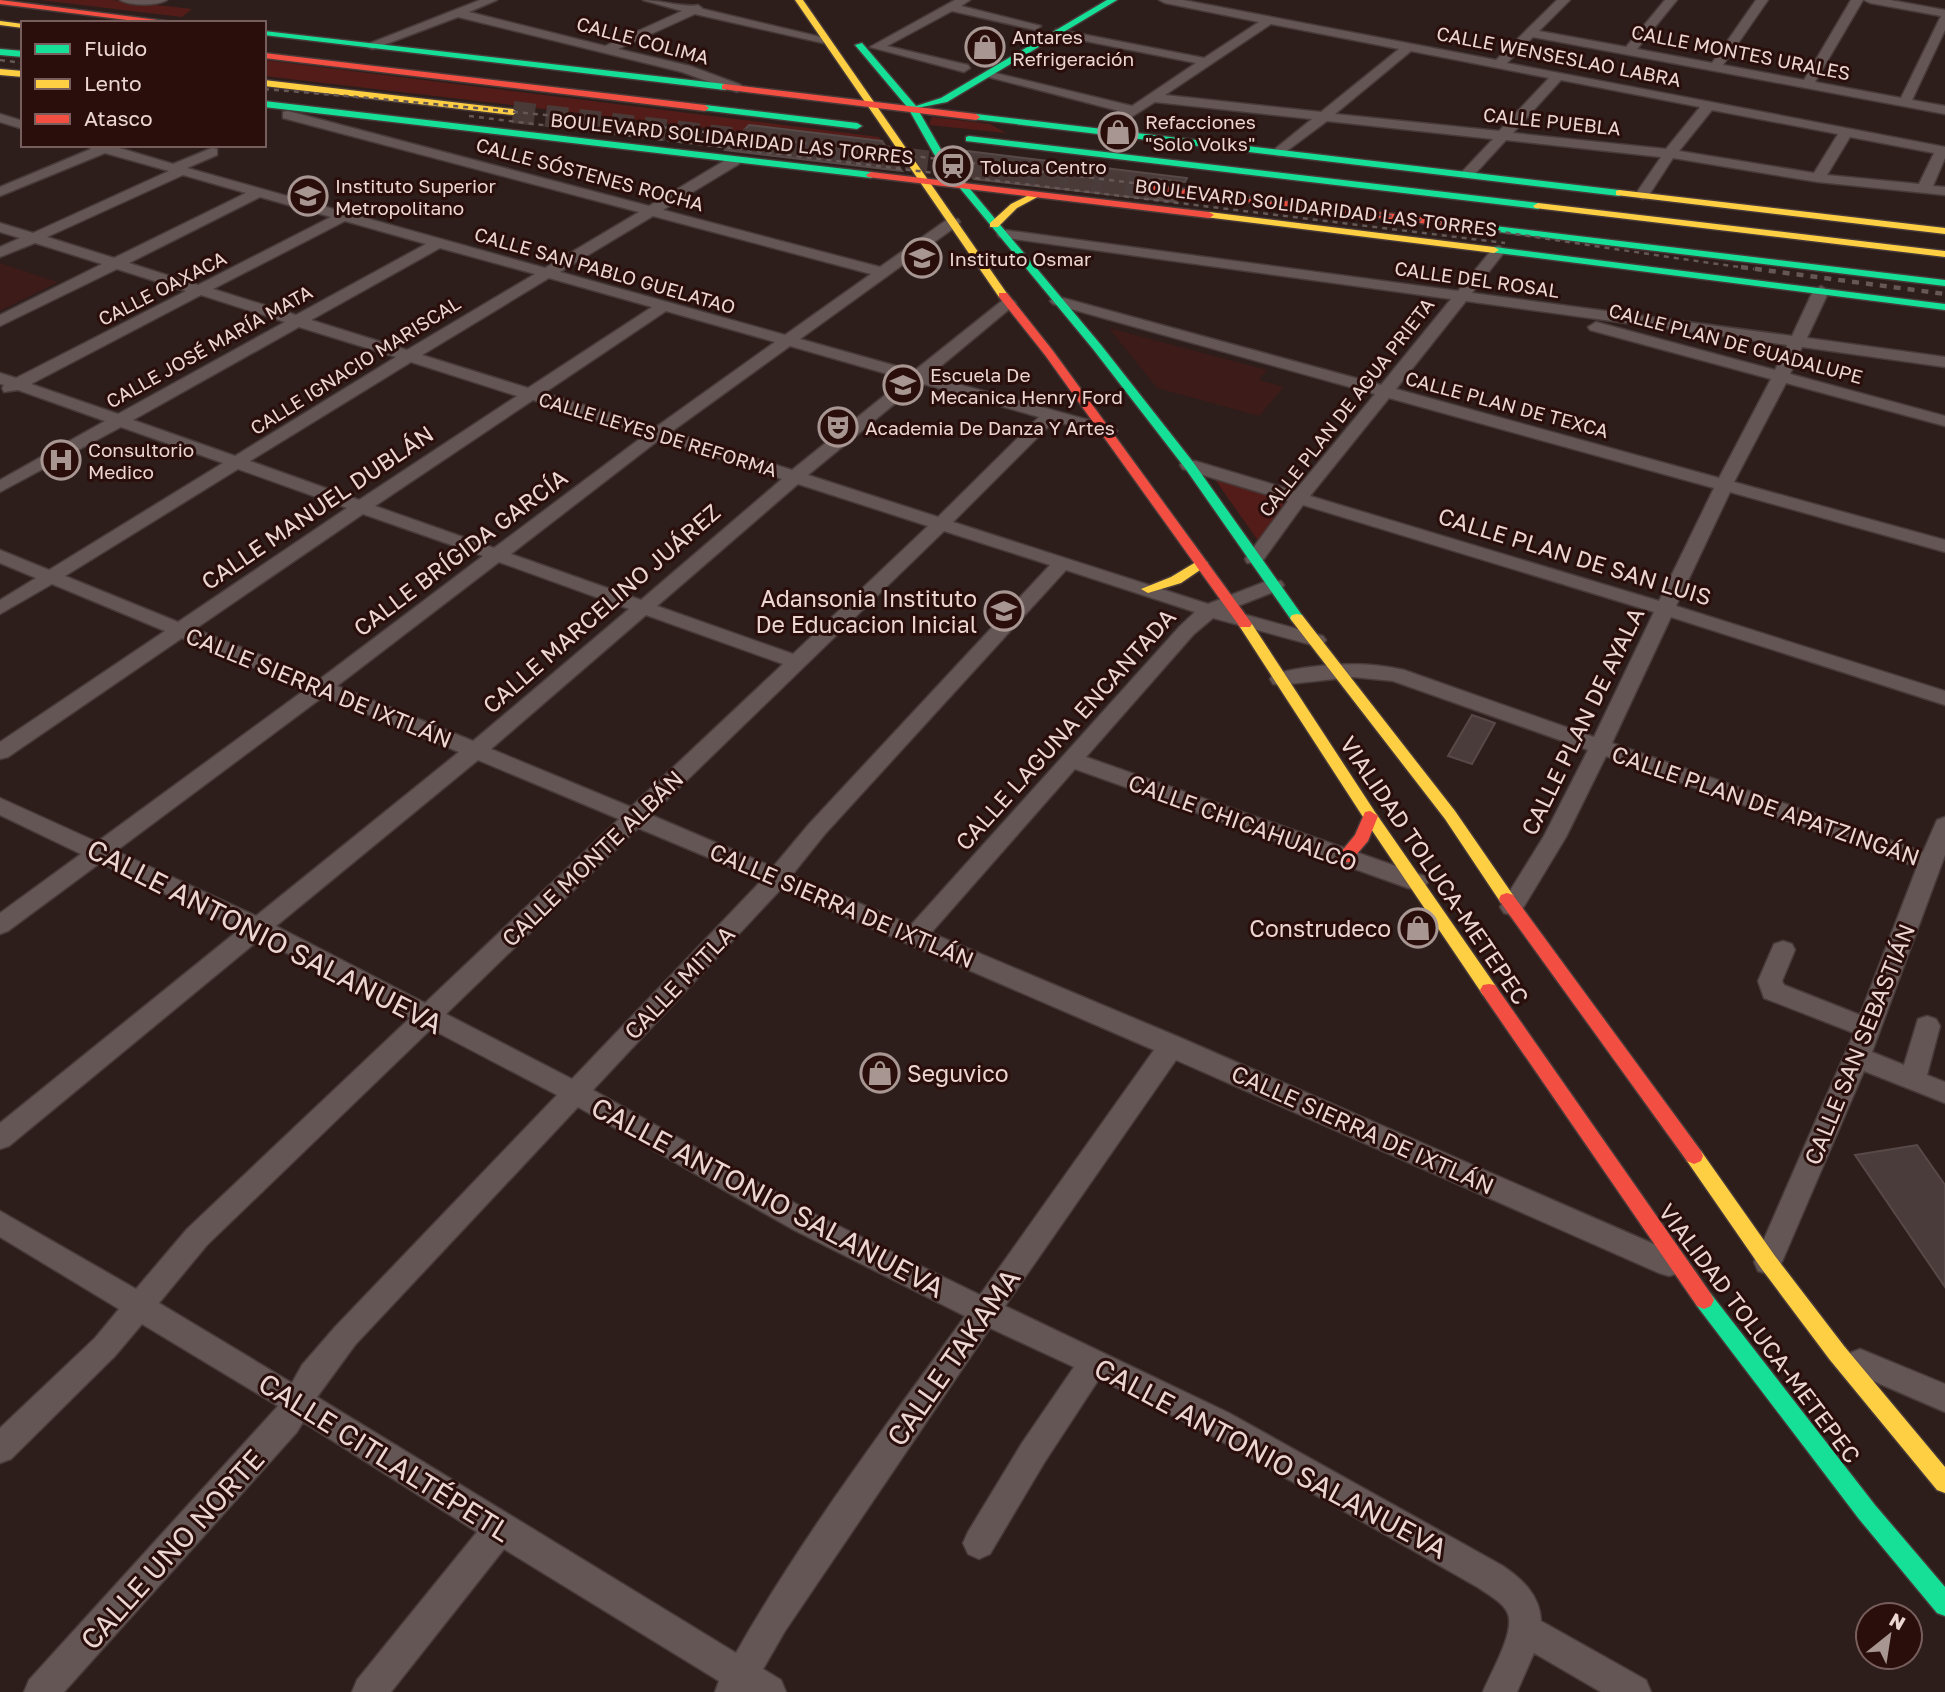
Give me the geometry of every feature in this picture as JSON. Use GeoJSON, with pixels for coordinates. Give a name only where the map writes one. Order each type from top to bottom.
{"type":"FeatureCollection","features":[{"type":"Feature","properties":{"kind":"main road","name":"VIALIDAD TOLUCA-METEPEC"},"geometry":{"type":"LineString","coordinates":[[799,0],[823,39],[927,181],[1008,303],[1108,431],[1237,612],[1370,816],[1679,1268],[1867,1512],[1945,1605]]}},
{"type":"Feature","properties":{"kind":"main road"},"geometry":{"type":"LineString","coordinates":[[912,107],[944,100],[1113,0]]}},
{"type":"Feature","properties":{"kind":"main road"},"geometry":{"type":"LineString","coordinates":[[0,2],[154,21]]}},
{"type":"Feature","properties":{"kind":"main road"},"geometry":{"type":"LineString","coordinates":[[0,23],[21,26]]}},
{"type":"Feature","properties":{"kind":"main road"},"geometry":{"type":"LineString","coordinates":[[1012,40],[1041,23]]}},
{"type":"Feature","properties":{"kind":"main road","name":"VIALIDAD TOLUCA-METEPEC"},"geometry":{"type":"LineString","coordinates":[[848,29],[912,107],[939,154],[962,184],[1097,347],[1189,465],[1337,671],[1450,815],[1512,907],[1726,1198],[1768,1262],[1837,1353],[1945,1483]]}},
{"type":"Feature","properties":{"kind":"main road"},"geometry":{"type":"LineString","coordinates":[[266,33],[870,102],[1945,231]]}},
{"type":"Feature","properties":{"kind":"main road"},"geometry":{"type":"LineString","coordinates":[[0,51],[21,54]]}},
{"type":"Feature","properties":{"kind":"main road","name":"BOULEVARD SOLIDARIDAD LAS TORRES"},"geometry":{"type":"LineString","coordinates":[[266,55],[857,126]]}},
{"type":"Feature","properties":{"kind":"main road"},"geometry":{"type":"LineString","coordinates":[[888,81],[922,88],[944,82],[970,65]]}},
{"type":"Feature","properties":{"kind":"main road"},"geometry":{"type":"LineString","coordinates":[[0,72],[21,74]]}},
{"type":"Feature","properties":{"kind":"main road"},"geometry":{"type":"LineString","coordinates":[[266,85],[513,112]]}},
{"type":"Feature","properties":{"kind":"main road","name":"BOULEVARD SOLIDARIDAD LAS TORRES"},"geometry":{"type":"LineString","coordinates":[[266,104],[734,161],[962,184],[1945,307]]}},
{"type":"Feature","properties":{"kind":"main road","name":"BOULEVARD SOLIDARIDAD LAS TORRES"},"geometry":{"type":"LineString","coordinates":[[969,139],[1945,254]]}},
{"type":"Feature","properties":{"kind":"main road","name":"BOULEVARD SOLIDARIDAD LAS TORRES"},"geometry":{"type":"LineString","coordinates":[[1151,188],[1945,283]]}},
{"type":"Feature","properties":{"kind":"main road"},"geometry":{"type":"LineString","coordinates":[[999,230],[1020,201],[1038,194]]}},
{"type":"Feature","properties":{"kind":"main road"},"geometry":{"type":"LineString","coordinates":[[1684,200],[1877,245]]}},
{"type":"Feature","properties":{"kind":"main road"},"geometry":{"type":"LineString","coordinates":[[1355,232],[1569,240]]}},
{"type":"Feature","properties":{"kind":"main road"},"geometry":{"type":"LineString","coordinates":[[1148,589],[1175,580],[1201,563]]}},
{"type":"Feature","properties":{"kind":"main road"},"geometry":{"type":"LineString","coordinates":[[1344,858],[1362,837],[1370,816]]}},
{"type":"Feature","properties":{"kind":"street"},"geometry":{"type":"LineString","coordinates":[[126,0],[161,0]]}},
{"type":"Feature","properties":{"kind":"street"},"geometry":{"type":"LineString","coordinates":[[369,46],[491,0]]}},
{"type":"Feature","properties":{"kind":"street"},"geometry":{"type":"LineString","coordinates":[[649,0],[823,39]]}},
{"type":"Feature","properties":{"kind":"street"},"geometry":{"type":"LineString","coordinates":[[605,50],[715,0]]}},
{"type":"Feature","properties":{"kind":"street"},"geometry":{"type":"LineString","coordinates":[[964,0],[876,47],[970,65]]}},
{"type":"Feature","properties":{"kind":"street","name":"CALLE WENSESLAO LABRA"},"geometry":{"type":"LineString","coordinates":[[1165,0],[1943,150]]}},
{"type":"Feature","properties":{"kind":"street"},"geometry":{"type":"LineString","coordinates":[[1499,64],[1564,0]]}},
{"type":"Feature","properties":{"kind":"street"},"geometry":{"type":"LineString","coordinates":[[1629,51],[1671,0]]}},
{"type":"Feature","properties":{"kind":"street"},"geometry":{"type":"LineString","coordinates":[[1715,67],[1762,0]]}},
{"type":"Feature","properties":{"kind":"street"},"geometry":{"type":"LineString","coordinates":[[1808,84],[1857,0]]}},
{"type":"Feature","properties":{"kind":"street"},"geometry":{"type":"LineString","coordinates":[[1878,1],[1945,13]]}},
{"type":"Feature","properties":{"kind":"street"},"geometry":{"type":"LineString","coordinates":[[950,7],[1041,23]]}},
{"type":"Feature","properties":{"kind":"street","name":"CALLE COLIMA"},"geometry":{"type":"LineString","coordinates":[[457,13],[686,69],[737,88]]}},
{"type":"Feature","properties":{"kind":"street"},"geometry":{"type":"LineString","coordinates":[[1905,102],[1945,19]]}},
{"type":"Feature","properties":{"kind":"street"},"geometry":{"type":"LineString","coordinates":[[1114,124],[1269,20]]}},
{"type":"Feature","properties":{"kind":"street"},"geometry":{"type":"LineString","coordinates":[[1060,32],[1207,62]]}},
{"type":"Feature","properties":{"kind":"street","name":"CALLE MONTES URALES"},"geometry":{"type":"LineString","coordinates":[[1531,33],[1945,110]]}},
{"type":"Feature","properties":{"kind":"street"},"geometry":{"type":"LineString","coordinates":[[1280,152],[1409,47]]}},
{"type":"Feature","properties":{"kind":"street"},"geometry":{"type":"LineString","coordinates":[[987,75],[1132,110]]}},
{"type":"Feature","properties":{"kind":"street"},"geometry":{"type":"LineString","coordinates":[[1468,173],[1558,76]]}},
{"type":"Feature","properties":{"kind":"street","name":"CALLE PUEBLA"},"geometry":{"type":"LineString","coordinates":[[1153,98],[1670,153],[1818,178],[1945,191]]}},
{"type":"Feature","properties":{"kind":"street"},"geometry":{"type":"LineString","coordinates":[[1642,195],[1670,153],[1710,104]]}},
{"type":"Feature","properties":{"kind":"street","name":"CALLE SÓSTENES ROCHA"},"geometry":{"type":"LineString","coordinates":[[288,115],[882,272]]}},
{"type":"Feature","properties":{"kind":"street"},"geometry":{"type":"LineString","coordinates":[[1,119],[21,124]]}},
{"type":"Feature","properties":{"kind":"street"},"geometry":{"type":"LineString","coordinates":[[1818,178],[1847,131]]}},
{"type":"Feature","properties":{"kind":"street"},"geometry":{"type":"LineString","coordinates":[[0,192],[100,147]]}},
{"type":"Feature","properties":{"kind":"street","name":"CALLE SAN PABLO GUELATAO"},"geometry":{"type":"LineString","coordinates":[[105,147],[1108,431]]}},
{"type":"Feature","properties":{"kind":"street"},"geometry":{"type":"LineString","coordinates":[[1924,189],[1943,150]]}},
{"type":"Feature","properties":{"kind":"street"},"geometry":{"type":"LineString","coordinates":[[0,253],[212,152]]}},
{"type":"Feature","properties":{"kind":"street","name":"CALLE IGNACIO MARISCAL"},"geometry":{"type":"LineString","coordinates":[[0,608],[545,273],[734,161]]}},
{"type":"Feature","properties":{"kind":"street"},"geometry":{"type":"LineString","coordinates":[[0,321],[260,192]]}},
{"type":"Feature","properties":{"kind":"street","name":"CALLE OAXACA"},"geometry":{"type":"LineString","coordinates":[[0,394],[9,381],[200,290],[343,216]]}},
{"type":"Feature","properties":{"kind":"street","name":"CALLE BRÍGIDA GARCÍA"},"geometry":{"type":"LineString","coordinates":[[0,925],[321,688],[659,433],[953,222]]}},
{"type":"Feature","properties":{"kind":"street","name":"CALLE LEYES DE REFORMA"},"geometry":{"type":"LineString","coordinates":[[0,227],[659,433],[1210,610]]}},
{"type":"Feature","properties":{"kind":"street","name":"CALLE DEL ROSAL"},"geometry":{"type":"LineString","coordinates":[[999,230],[1516,305],[1945,362]]}},
{"type":"Feature","properties":{"kind":"street","name":"CALLE JOSÉ MARÍA MATA"},"geometry":{"type":"LineString","coordinates":[[0,487],[438,243]]}},
{"type":"Feature","properties":{"kind":"street","name":"CALLE PLAN DE AGUA PRIETA"},"geometry":{"type":"LineString","coordinates":[[1255,559],[1300,498],[1499,250]]}},
{"type":"Feature","properties":{"kind":"street","name":"CALLE PLAN DE AYALA"},"geometry":{"type":"LineString","coordinates":[[1512,907],[1555,837],[1724,485],[1780,378],[1821,291]]}},
{"type":"Feature","properties":{"kind":"street","name":"CALLE PLAN DE TEXCA"},"geometry":{"type":"LineString","coordinates":[[1058,301],[1945,546]]}},
{"type":"Feature","properties":{"kind":"street","name":"CALLE MARCELINO JUÁREZ"},"geometry":{"type":"LineString","coordinates":[[0,1139],[549,690],[795,477],[914,377],[1008,303]]}},
{"type":"Feature","properties":{"kind":"street","name":"CALLE PLAN DE GUADALUPE"},"geometry":{"type":"LineString","coordinates":[[1516,305],[1945,421]]}},
{"type":"Feature","properties":{"kind":"street","name":"CALLE MANUEL DUBLÁN"},"geometry":{"type":"LineString","coordinates":[[0,752],[529,394],[664,306]]}},
{"type":"Feature","properties":{"kind":"street"},"geometry":{"type":"LineString","coordinates":[[9,381],[797,662]]}},
{"type":"Feature","properties":{"kind":"street","name":"CALLE MONTE ALBÁN"},"geometry":{"type":"LineString","coordinates":[[0,1449],[105,1347],[197,1237],[943,523],[1051,415]]}},
{"type":"Feature","properties":{"kind":"street","name":"CALLE PLAN DE SAN LUIS"},"geometry":{"type":"LineString","coordinates":[[1189,465],[1665,609],[1945,698]]}},
{"type":"Feature","properties":{"kind":"street","name":"CALLE SIERRA DE IXTLÁN"},"geometry":{"type":"LineString","coordinates":[[0,556],[777,877],[1172,1045],[1679,1268]]}},
{"type":"Feature","properties":{"kind":"street","name":"CALLE MITLA"},"geometry":{"type":"LineString","coordinates":[[298,1402],[313,1375],[345,1336],[777,877],[817,829],[1063,562]]}},
{"type":"Feature","properties":{"kind":"street","name":"CALLE LAGUNA ENCANTADA"},"geometry":{"type":"LineString","coordinates":[[915,936],[1180,638],[1210,610],[1237,612],[1274,585]]}},
{"type":"Feature","properties":{"kind":"street"},"geometry":{"type":"LineString","coordinates":[[1237,612],[1316,640]]}},
{"type":"Feature","properties":{"kind":"street","name":"CALLE PLAN DE APATZINGÁN"},"geometry":{"type":"LineString","coordinates":[[1280,679],[1337,671],[1374,670],[1397,675],[1930,863]]}},
{"type":"Feature","properties":{"kind":"street","name":"CALLE CHICAHUALCO"},"geometry":{"type":"LineString","coordinates":[[1071,760],[1416,882]]}},
{"type":"Feature","properties":{"kind":"street","name":"CALLE ANTONIO SALANUEVA"},"geometry":{"type":"LineString","coordinates":[[0,806],[259,928],[574,1092],[804,1222],[1218,1423],[1491,1577],[1511,1591],[1524,1618],[1634,1692]]}},
{"type":"Feature","properties":{"kind":"street","name":"CALLE SAN SEBASTIÁN"},"geometry":{"type":"LineString","coordinates":[[1768,1262],[1857,1057],[1945,825]]}},
{"type":"Feature","properties":{"kind":"street"},"geometry":{"type":"LineString","coordinates":[[1783,950],[1770,981],[1773,992],[1868,1028]]}},
{"type":"Feature","properties":{"kind":"street"},"geometry":{"type":"LineString","coordinates":[[1913,1080],[1927,1026]]}},
{"type":"Feature","properties":{"kind":"street","name":"CALLE TAKAMA"},"geometry":{"type":"LineString","coordinates":[[748,1687],[781,1608],[856,1495],[1172,1045]]}},
{"type":"Feature","properties":{"kind":"street"},"geometry":{"type":"LineString","coordinates":[[1857,1057],[1945,1093]]}},
{"type":"Feature","properties":{"kind":"street","name":"CALLE CITLALTÉPETL"},"geometry":{"type":"LineString","coordinates":[[0,1223],[298,1402],[748,1687]]}},
{"type":"Feature","properties":{"kind":"street"},"geometry":{"type":"LineString","coordinates":[[1837,1353],[1945,1398]]}},
{"type":"Feature","properties":{"kind":"street"},"geometry":{"type":"LineString","coordinates":[[979,1543],[1046,1432],[1094,1362]]}},
{"type":"Feature","properties":{"kind":"street","name":"CALLE UNO NORTE"},"geometry":{"type":"LineString","coordinates":[[41,1692],[253,1460],[286,1422],[298,1402]]}},
{"type":"Feature","properties":{"kind":"street"},"geometry":{"type":"LineString","coordinates":[[369,1692],[500,1530]]}},
{"type":"Feature","properties":{"kind":"street"},"geometry":{"type":"LineString","coordinates":[[1500,1692],[1524,1618]]}},
{"type":"Feature","properties":{"kind":"shaded area"},"geometry":{"type":"Polygon","coordinates":[[[40,0],[111,0],[192,9],[182,17],[40,0]]]}},
{"type":"Feature","properties":{"kind":"shaded area"},"geometry":{"type":"Polygon","coordinates":[[[266,60],[879,137],[886,149],[266,76],[266,60]]]}},
{"type":"Feature","properties":{"kind":"shaded area"},"geometry":{"type":"Polygon","coordinates":[[[932,117],[990,124],[1006,133],[929,125],[932,117]]]}},
{"type":"Feature","properties":{"kind":"shaded area"},"geometry":{"type":"Polygon","coordinates":[[[0,263],[58,282],[0,311],[0,263]]]}},
{"type":"Feature","properties":{"kind":"shaded area"},"geometry":{"type":"Polygon","coordinates":[[[1109,328],[1267,370],[1259,380],[1284,387],[1259,416],[1157,388],[1109,328]]]}},
{"type":"Feature","properties":{"kind":"shaded area"},"geometry":{"type":"Polygon","coordinates":[[[1214,478],[1286,500],[1259,542],[1214,478]]]}},
{"type":"Feature","properties":{"kind":"building"},"geometry":{"type":"Polygon","coordinates":[[[749,125],[882,141],[902,171],[725,150],[749,125]]]}},
{"type":"Feature","properties":{"kind":"building"},"geometry":{"type":"Polygon","coordinates":[[[951,149],[1187,178],[1185,182],[1150,178],[1142,180],[1137,186],[1143,196],[1177,200],[1175,202],[974,179],[951,149]]]}},
{"type":"Feature","properties":{"kind":"building"},"geometry":{"type":"Polygon","coordinates":[[[1472,715],[1495,723],[1472,764],[1448,756],[1472,715]]]}},
{"type":"Feature","properties":{"kind":"building"},"geometry":{"type":"Polygon","coordinates":[[[1917,1145],[1945,1185],[1945,1287],[1855,1155],[1917,1145]]]}},
{"type":"Feature","properties":{"kind":"tunnel"},"geometry":{"type":"LineString","coordinates":[[513,112],[1151,188]]}},
{"type":"Feature","properties":{"kind":"railway"},"geometry":{"type":"LineString","coordinates":[[0,60],[21,63]]}},
{"type":"Feature","properties":{"kind":"railway"},"geometry":{"type":"LineString","coordinates":[[266,89],[672,128],[944,160],[1402,218],[1754,269]]}},
{"type":"Feature","properties":{"kind":"railway"},"geometry":{"type":"LineString","coordinates":[[469,116],[1505,243]]}},
{"type":"Feature","properties":{"kind":"railway"},"geometry":{"type":"LineString","coordinates":[[1741,267],[1945,294]]}},
{"type":"Feature","properties":{"kind":"traffic: fast"},"geometry":{"type":"LineString","coordinates":[[920,106],[944,100],[1113,0]]}},
{"type":"Feature","properties":{"kind":"traffic: fast"},"geometry":{"type":"LineString","coordinates":[[266,33],[725,87]]}},
{"type":"Feature","properties":{"kind":"traffic: fast"},"geometry":{"type":"LineString","coordinates":[[859,45],[912,107],[939,154],[962,185],[1097,347],[1189,465],[1297,618]]}},
{"type":"Feature","properties":{"kind":"traffic: fast"},"geometry":{"type":"LineString","coordinates":[[0,52],[21,54]]}},
{"type":"Feature","properties":{"kind":"traffic: fast"},"geometry":{"type":"LineString","coordinates":[[266,104],[871,175]]}},
{"type":"Feature","properties":{"kind":"traffic: fast"},"geometry":{"type":"LineString","coordinates":[[705,108],[857,126]]}},
{"type":"Feature","properties":{"kind":"traffic: fast"},"geometry":{"type":"LineString","coordinates":[[976,117],[1619,193]]}},
{"type":"Feature","properties":{"kind":"traffic: fast"},"geometry":{"type":"LineString","coordinates":[[969,139],[1538,206]]}},
{"type":"Feature","properties":{"kind":"traffic: fast"},"geometry":{"type":"LineString","coordinates":[[1453,224],[1945,283]]}},
{"type":"Feature","properties":{"kind":"traffic: fast"},"geometry":{"type":"LineString","coordinates":[[1494,250],[1945,307]]}},
{"type":"Feature","properties":{"kind":"traffic: fast"},"geometry":{"type":"LineString","coordinates":[[1704,1300],[1867,1512],[1945,1605]]}},
{"type":"Feature","properties":{"kind":"traffic: slow"},"geometry":{"type":"LineString","coordinates":[[799,0],[1003,295]]}},
{"type":"Feature","properties":{"kind":"traffic: slow"},"geometry":{"type":"LineString","coordinates":[[0,23],[21,26]]}},
{"type":"Feature","properties":{"kind":"traffic: slow"},"geometry":{"type":"LineString","coordinates":[[0,72],[21,74]]}},
{"type":"Feature","properties":{"kind":"traffic: slow"},"geometry":{"type":"LineString","coordinates":[[266,83],[513,112]]}},
{"type":"Feature","properties":{"kind":"traffic: slow"},"geometry":{"type":"LineString","coordinates":[[1619,193],[1945,231]]}},
{"type":"Feature","properties":{"kind":"traffic: slow"},"geometry":{"type":"LineString","coordinates":[[994,225],[1014,206],[1038,194]]}},
{"type":"Feature","properties":{"kind":"traffic: slow"},"geometry":{"type":"LineString","coordinates":[[1538,206],[1945,254]]}},
{"type":"Feature","properties":{"kind":"traffic: slow"},"geometry":{"type":"LineString","coordinates":[[1209,215],[1494,250]]}},
{"type":"Feature","properties":{"kind":"traffic: slow"},"geometry":{"type":"LineString","coordinates":[[1148,589],[1176,580],[1201,563]]}},
{"type":"Feature","properties":{"kind":"traffic: slow"},"geometry":{"type":"LineString","coordinates":[[1297,618],[1450,815],[1507,899]]}},
{"type":"Feature","properties":{"kind":"traffic: slow"},"geometry":{"type":"LineString","coordinates":[[1245,624],[1370,816],[1489,990]]}},
{"type":"Feature","properties":{"kind":"traffic: slow"},"geometry":{"type":"LineString","coordinates":[[1694,1156],[1768,1262],[1837,1353],[1945,1483]]}},
{"type":"Feature","properties":{"kind":"traffic: jam"},"geometry":{"type":"LineString","coordinates":[[0,2],[160,21]]}},
{"type":"Feature","properties":{"kind":"traffic: jam"},"geometry":{"type":"LineString","coordinates":[[146,19],[154,21]]}},
{"type":"Feature","properties":{"kind":"traffic: jam"},"geometry":{"type":"LineString","coordinates":[[266,55],[705,108]]}},
{"type":"Feature","properties":{"kind":"traffic: jam"},"geometry":{"type":"LineString","coordinates":[[725,87],[976,117]]}},
{"type":"Feature","properties":{"kind":"traffic: jam"},"geometry":{"type":"LineString","coordinates":[[871,175],[1209,215]]}},
{"type":"Feature","properties":{"kind":"traffic: jam"},"geometry":{"type":"LineString","coordinates":[[1151,188],[1453,224]]}},
{"type":"Feature","properties":{"kind":"traffic: jam"},"geometry":{"type":"LineString","coordinates":[[1003,295],[1049,353],[1245,624]]}},
{"type":"Feature","properties":{"kind":"traffic: jam"},"geometry":{"type":"LineString","coordinates":[[1344,858],[1362,837],[1370,816]]}},
{"type":"Feature","properties":{"kind":"traffic: jam"},"geometry":{"type":"LineString","coordinates":[[1507,899],[1694,1156]]}},
{"type":"Feature","properties":{"kind":"traffic: jam"},"geometry":{"type":"LineString","coordinates":[[1489,990],[1704,1300]]}},
{"type":"Feature","properties":{"kind":"place","name":"Antares Refrigeración"},"geometry":{"type":"Point","coordinates":[985,47]}},
{"type":"Feature","properties":{"kind":"place","name":"Refacciones \"Solo Volks\""},"geometry":{"type":"Point","coordinates":[1118,132]}},
{"type":"Feature","properties":{"kind":"place","name":"Toluca Centro"},"geometry":{"type":"Point","coordinates":[953,166]}},
{"type":"Feature","properties":{"kind":"place","name":"Instituto Superior Metropolitano"},"geometry":{"type":"Point","coordinates":[308,196]}},
{"type":"Feature","properties":{"kind":"place","name":"Instituto Osmar"},"geometry":{"type":"Point","coordinates":[922,258]}},
{"type":"Feature","properties":{"kind":"place","name":"Escuela De Mecanica Henry Ford"},"geometry":{"type":"Point","coordinates":[903,385]}},
{"type":"Feature","properties":{"kind":"place","name":"Academia De Danza Y Artes"},"geometry":{"type":"Point","coordinates":[838,427]}},
{"type":"Feature","properties":{"kind":"place","name":"Consultorio Medico"},"geometry":{"type":"Point","coordinates":[61,460]}},
{"type":"Feature","properties":{"kind":"place","name":"Adansonia Instituto De Educacion Inicial"},"geometry":{"type":"Point","coordinates":[1004,611]}},
{"type":"Feature","properties":{"kind":"place","name":"Construdeco"},"geometry":{"type":"Point","coordinates":[1418,928]}},
{"type":"Feature","properties":{"kind":"place","name":"Seguvico"},"geometry":{"type":"Point","coordinates":[880,1073]}}]}
